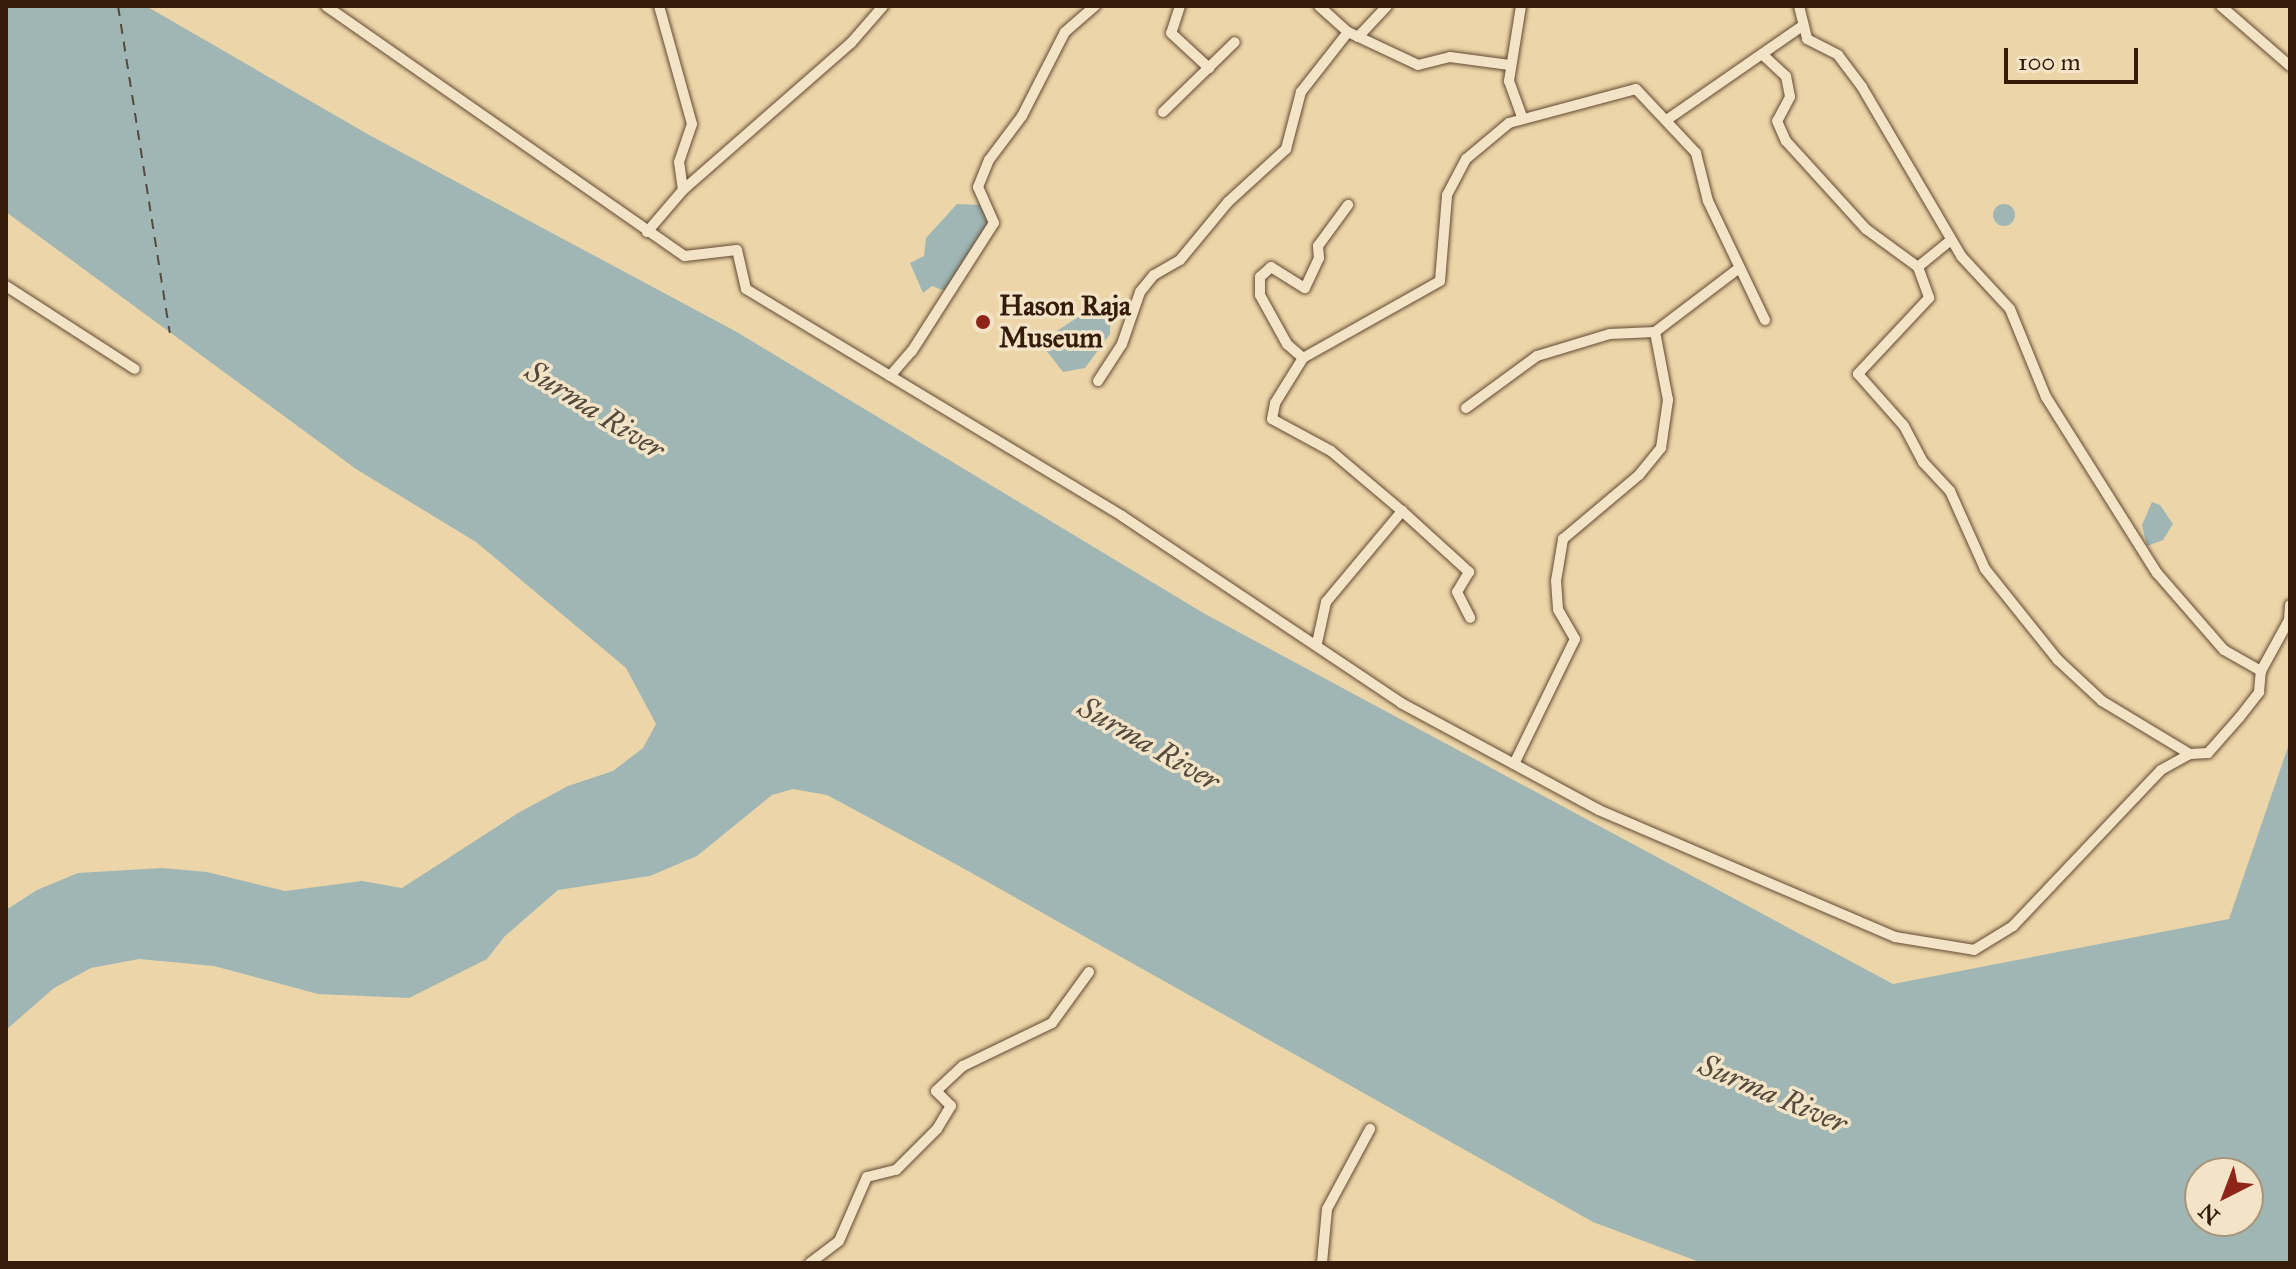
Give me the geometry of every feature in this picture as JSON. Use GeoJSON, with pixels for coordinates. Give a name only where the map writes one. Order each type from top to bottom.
{"type":"FeatureCollection","features":[{"type":"Feature","properties":{"kind":"street"},"geometry":{"type":"LineString","coordinates":[[326,6],[685,256],[737,250],[746,289],[1122,516],[1317,643],[1401,703],[1599,810],[1895,937],[1974,950],[2013,926],[2161,770],[2190,754],[2208,753],[2239,718],[2259,692],[2261,671],[2289,620],[2290,605]]}},
{"type":"Feature","properties":{"kind":"street"},"geometry":{"type":"LineString","coordinates":[[659,6],[692,124],[679,162],[683,190]]}},
{"type":"Feature","properties":{"kind":"street"},"geometry":{"type":"LineString","coordinates":[[890,376],[912,351],[994,223],[978,187],[989,160],[1022,116],[1065,32],[1095,6]]}},
{"type":"Feature","properties":{"kind":"street"},"geometry":{"type":"LineString","coordinates":[[1180,6],[1171,33],[1209,68]]}},
{"type":"Feature","properties":{"kind":"street"},"geometry":{"type":"LineString","coordinates":[[1319,6],[1353,35],[1418,65],[1450,57],[1509,65]]}},
{"type":"Feature","properties":{"kind":"street"},"geometry":{"type":"LineString","coordinates":[[1098,381],[1122,344],[1140,292],[1154,275],[1180,260],[1228,202],[1286,149],[1301,92],[1353,35],[1387,6]]}},
{"type":"Feature","properties":{"kind":"street"},"geometry":{"type":"LineString","coordinates":[[1521,6],[1509,65],[1522,116]]}},
{"type":"Feature","properties":{"kind":"street"},"geometry":{"type":"LineString","coordinates":[[1799,6],[1801,27],[1807,39],[1838,55],[1862,87],[1951,240],[2010,309],[2046,397],[2157,573],[2224,650],[2261,671]]}},
{"type":"Feature","properties":{"kind":"street"},"geometry":{"type":"LineString","coordinates":[[2221,6],[2290,66]]}},
{"type":"Feature","properties":{"kind":"street"},"geometry":{"type":"LineString","coordinates":[[647,232],[683,190],[851,43],[881,7]]}},
{"type":"Feature","properties":{"kind":"street"},"geometry":{"type":"LineString","coordinates":[[1668,119],[1801,27]]}},
{"type":"Feature","properties":{"kind":"street"},"geometry":{"type":"LineString","coordinates":[[1163,112],[1235,42]]}},
{"type":"Feature","properties":{"kind":"street"},"geometry":{"type":"LineString","coordinates":[[1762,54],[1786,76],[1790,97],[1777,121],[1786,141],[1866,229],[1918,267],[1929,298],[1858,374],[1904,426],[1923,462],[1950,491],[1985,569],[2058,660],[2102,701],[2190,754]]}},
{"type":"Feature","properties":{"kind":"street"},"geometry":{"type":"LineString","coordinates":[[1470,618],[1457,592],[1469,572],[1331,451],[1272,419],[1275,403],[1303,358],[1440,281],[1447,195],[1466,159],[1522,116],[1633,89],[1668,119],[1696,153],[1708,201],[1765,320]]}},
{"type":"Feature","properties":{"kind":"street"},"geometry":{"type":"LineString","coordinates":[[1303,358],[1287,344],[1260,295],[1260,277],[1271,267],[1305,288],[1319,258],[1318,246],[1348,205]]}},
{"type":"Feature","properties":{"kind":"street"},"geometry":{"type":"LineString","coordinates":[[1918,267],[1951,240]]}},
{"type":"Feature","properties":{"kind":"street"},"geometry":{"type":"LineString","coordinates":[[1466,408],[1537,356],[1610,334],[1655,332],[1738,269]]}},
{"type":"Feature","properties":{"kind":"street"},"geometry":{"type":"LineString","coordinates":[[6,286],[135,369]]}},
{"type":"Feature","properties":{"kind":"street"},"geometry":{"type":"LineString","coordinates":[[1514,764],[1575,639],[1558,609],[1556,581],[1563,539],[1639,475],[1661,448],[1668,400],[1655,332]]}},
{"type":"Feature","properties":{"kind":"street"},"geometry":{"type":"LineString","coordinates":[[1317,643],[1326,602],[1402,511]]}},
{"type":"Feature","properties":{"kind":"street"},"geometry":{"type":"LineString","coordinates":[[810,1263],[839,1241],[867,1177],[896,1170],[937,1129],[951,1106],[936,1091],[963,1066],[1052,1023],[1089,972]]}},
{"type":"Feature","properties":{"kind":"street"},"geometry":{"type":"LineString","coordinates":[[1322,1263],[1327,1209],[1370,1129]]}},
{"type":"Feature","properties":{"kind":"water","name":"Surma River"},"geometry":{"type":"Polygon","coordinates":[[[6,6],[146,6],[371,136],[735,331],[1205,614],[1893,984],[2229,919],[2290,741],[2290,1263],[1702,1263],[1593,1222],[961,867],[827,795],[793,789],[772,795],[697,856],[650,876],[558,890],[505,936],[487,959],[409,998],[318,994],[214,966],[139,959],[91,968],[54,988],[6,1030],[6,910],[37,890],[78,873],[162,868],[207,872],[285,891],[362,881],[402,888],[518,813],[568,786],[613,771],[643,748],[656,724],[626,668],[476,542],[356,469],[6,212],[6,6]]]}},
{"type":"Feature","properties":{"kind":"water"},"geometry":{"type":"Polygon","coordinates":[[[957,204],[982,205],[991,224],[945,291],[932,286],[923,293],[910,263],[924,256],[926,238],[957,204]]]}},
{"type":"Feature","properties":{"kind":"water"},"geometry":{"type":"Polygon","coordinates":[[[2004,204],[2012,207],[2015,215],[2012,223],[2004,226],[1996,223],[1993,215],[1996,207],[2004,204]]]}},
{"type":"Feature","properties":{"kind":"water"},"geometry":{"type":"Polygon","coordinates":[[[1093,307],[1110,322],[1110,334],[1085,368],[1063,372],[1045,349],[1051,335],[1093,307]]]}},
{"type":"Feature","properties":{"kind":"water"},"geometry":{"type":"Polygon","coordinates":[[[2152,502],[2160,505],[2173,524],[2163,540],[2147,546],[2142,525],[2152,502]]]}},
{"type":"Feature","properties":{"kind":"ferry route"},"geometry":{"type":"LineString","coordinates":[[118,6],[170,333]]}},
{"type":"Feature","properties":{"kind":"place","name":"Hason Raja Museum"},"geometry":{"type":"Point","coordinates":[983,322]}}]}
